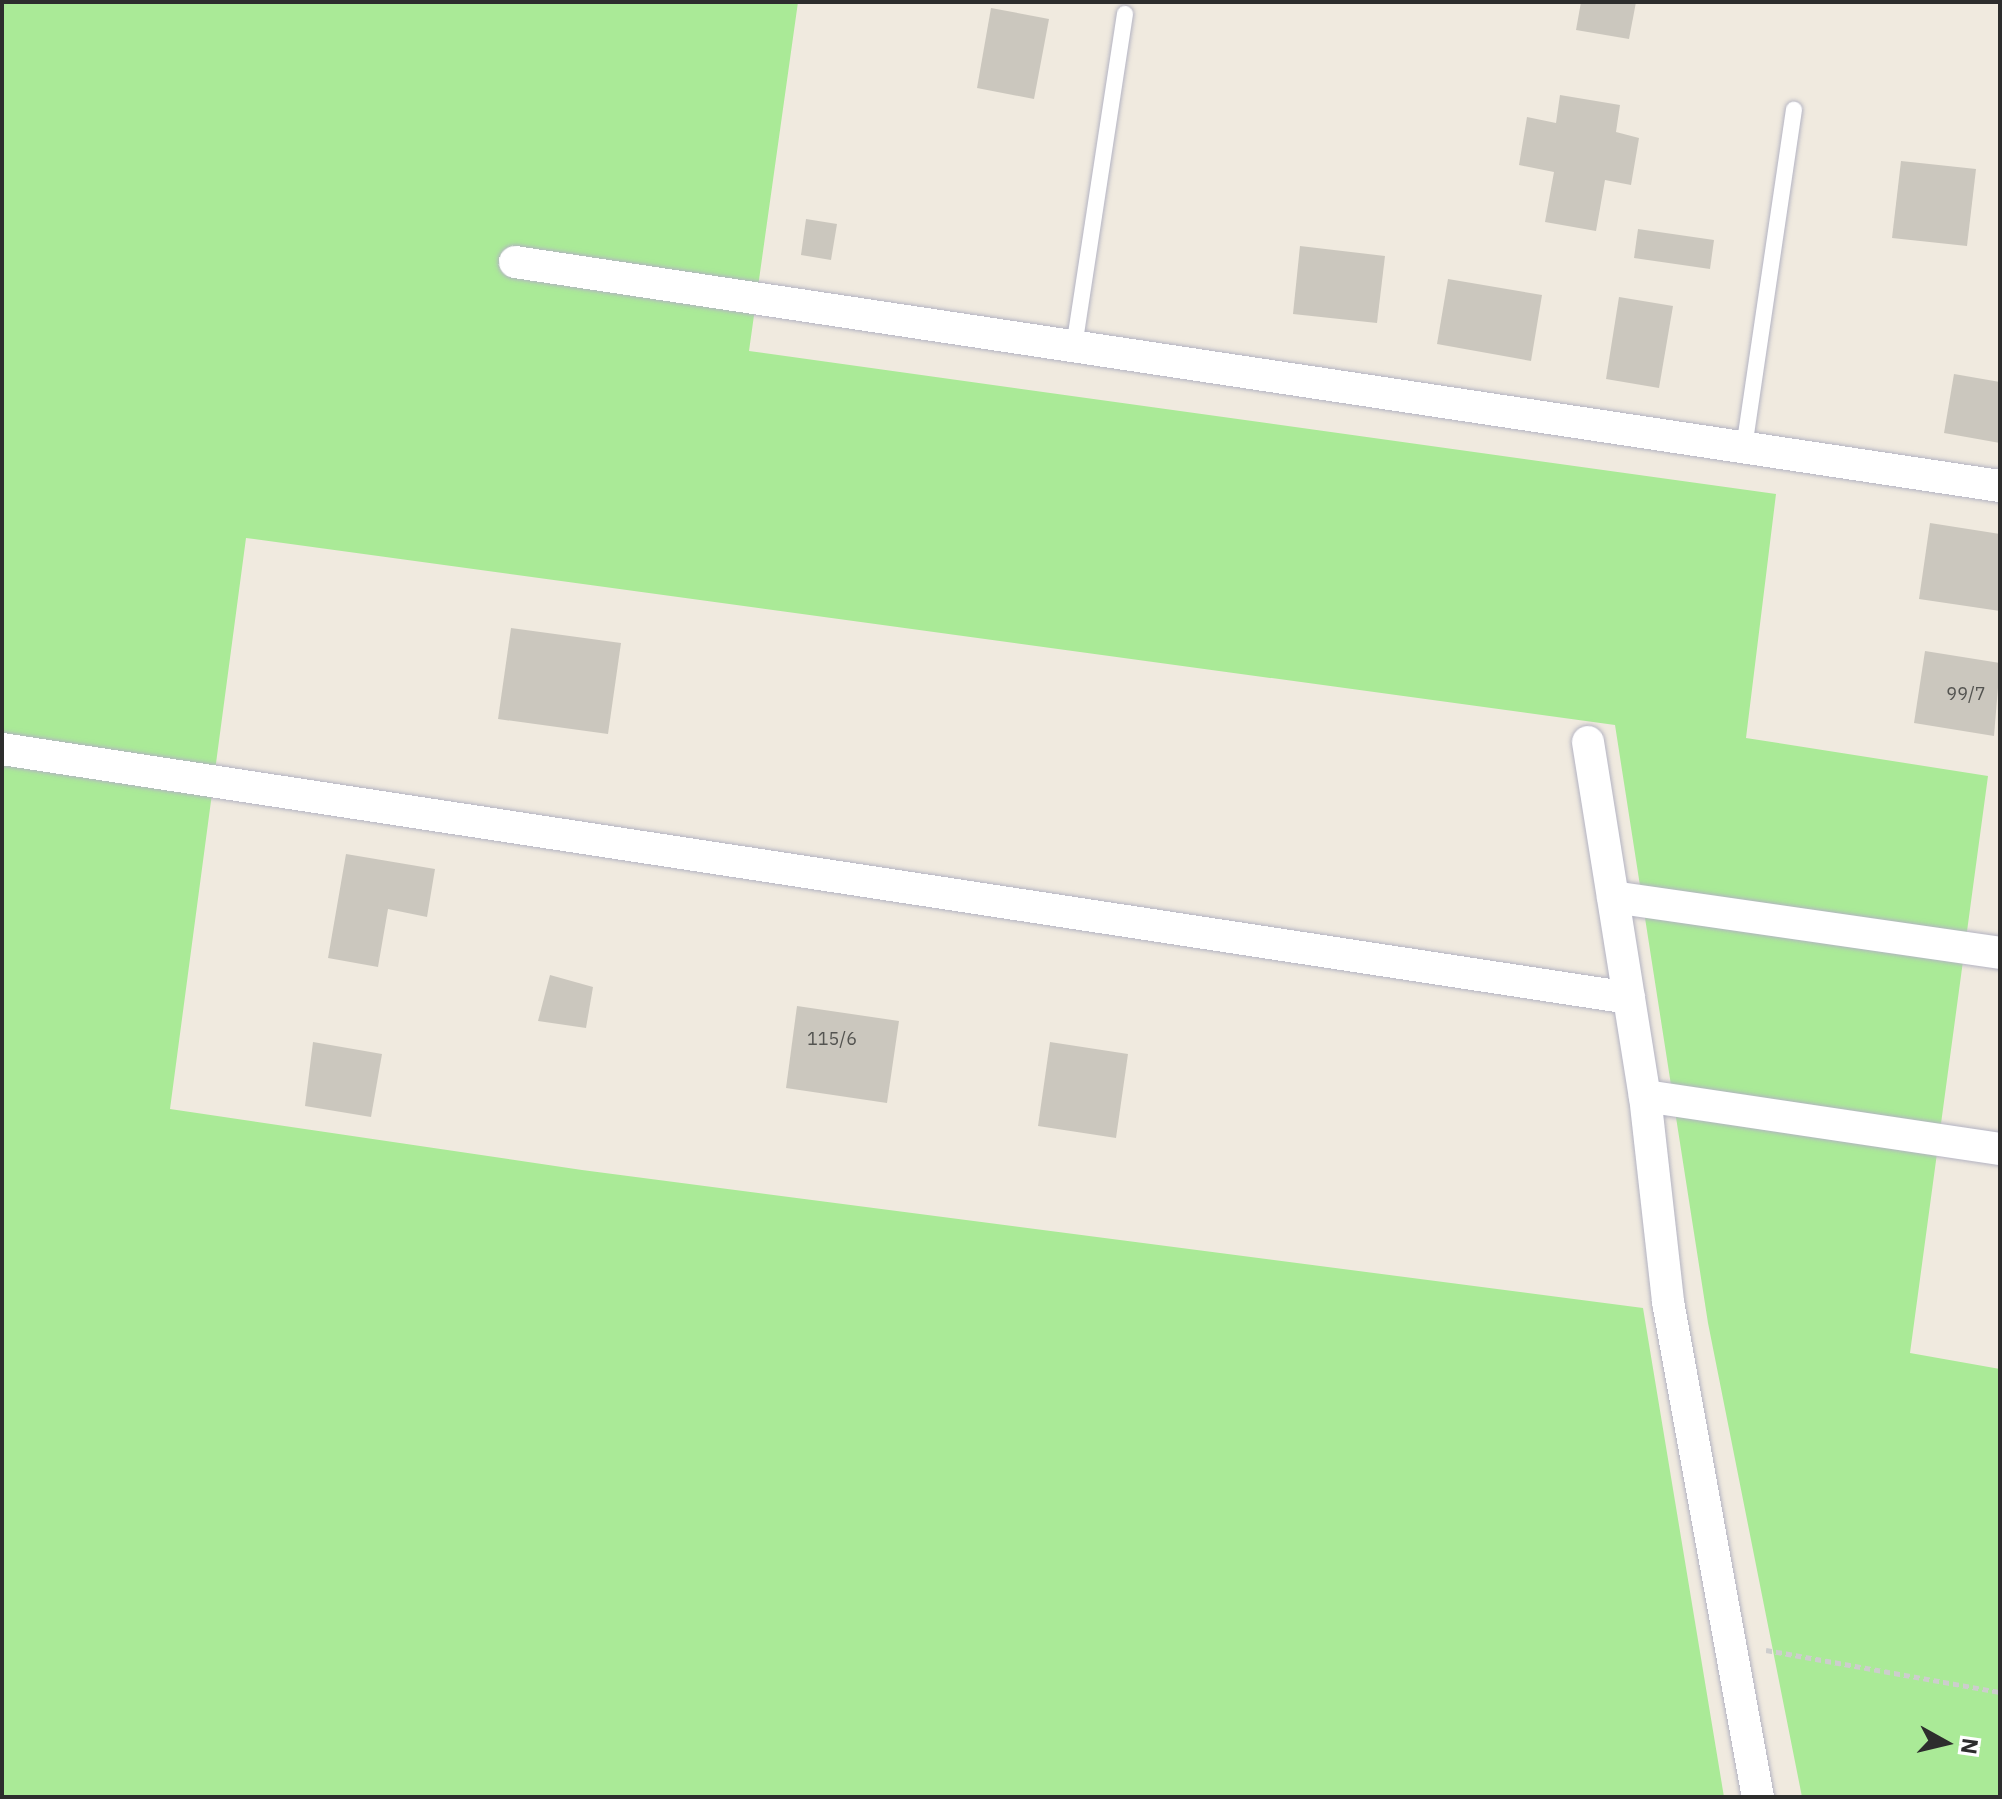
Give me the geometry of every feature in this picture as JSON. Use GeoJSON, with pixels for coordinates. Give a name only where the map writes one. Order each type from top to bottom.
{"type":"FeatureCollection","features":[{"type":"Feature","properties":{"kind":"street"},"geometry":{"type":"LineString","coordinates":[[515,262],[2000,486]]}},
{"type":"Feature","properties":{"kind":"street"},"geometry":{"type":"LineString","coordinates":[[1588,742],[1645,1096],[1668,1302],[1733,1645],[1758,1797]]}},
{"type":"Feature","properties":{"kind":"street"},"geometry":{"type":"LineString","coordinates":[[2,749],[1629,998]]}},
{"type":"Feature","properties":{"kind":"street"},"geometry":{"type":"LineString","coordinates":[[1613,897],[2000,953]]}},
{"type":"Feature","properties":{"kind":"street"},"geometry":{"type":"LineString","coordinates":[[1645,1096],[2000,1149]]}},
{"type":"Feature","properties":{"kind":"lane"},"geometry":{"type":"LineString","coordinates":[[1074,347],[1125,14]]}},
{"type":"Feature","properties":{"kind":"lane"},"geometry":{"type":"LineString","coordinates":[[1744,448],[1794,110]]}},
{"type":"Feature","properties":{"kind":"path"},"geometry":{"type":"LineString","coordinates":[[1733,1645],[2000,1692]]}},
{"type":"Feature","properties":{"kind":"green space"},"geometry":{"type":"Polygon","coordinates":[[[2,2],[798,2],[749,351],[1776,494],[1746,738],[1988,776],[1910,1353],[2000,1369],[2000,1797],[1802,1797],[1708,1323],[1615,725],[246,538],[170,1109],[582,1170],[1643,1308],[1724,1797],[2,1797],[2,2]]]}},
{"type":"Feature","properties":{"kind":"building"},"geometry":{"type":"Polygon","coordinates":[[[1581,2],[1636,2],[1629,39],[1576,30],[1581,2]]]}},
{"type":"Feature","properties":{"kind":"building"},"geometry":{"type":"Polygon","coordinates":[[[991,8],[1049,19],[1034,99],[977,88],[991,8]]]}},
{"type":"Feature","properties":{"kind":"building"},"geometry":{"type":"Polygon","coordinates":[[[1560,95],[1620,105],[1616,132],[1639,138],[1631,185],[1605,180],[1596,231],[1545,222],[1554,172],[1519,165],[1527,117],[1556,123],[1560,95]]]}},
{"type":"Feature","properties":{"kind":"building"},"geometry":{"type":"Polygon","coordinates":[[[1901,161],[1976,169],[1967,246],[1892,238],[1901,161]]]}},
{"type":"Feature","properties":{"kind":"building"},"geometry":{"type":"Polygon","coordinates":[[[806,219],[837,224],[831,260],[801,255],[806,219]]]}},
{"type":"Feature","properties":{"kind":"building"},"geometry":{"type":"Polygon","coordinates":[[[1638,229],[1714,240],[1710,269],[1634,258],[1638,229]]]}},
{"type":"Feature","properties":{"kind":"building"},"geometry":{"type":"Polygon","coordinates":[[[1300,246],[1385,256],[1377,323],[1293,314],[1300,246]]]}},
{"type":"Feature","properties":{"kind":"building"},"geometry":{"type":"Polygon","coordinates":[[[1448,279],[1542,295],[1531,361],[1437,344],[1448,279]]]}},
{"type":"Feature","properties":{"kind":"building"},"geometry":{"type":"Polygon","coordinates":[[[1619,297],[1673,306],[1659,388],[1606,379],[1619,297]]]}},
{"type":"Feature","properties":{"kind":"building"},"geometry":{"type":"Polygon","coordinates":[[[1954,374],[2000,382],[2000,443],[1944,433],[1954,374]]]}},
{"type":"Feature","properties":{"kind":"building"},"geometry":{"type":"Polygon","coordinates":[[[1930,523],[2000,534],[2000,611],[1919,599],[1930,523]]]}},
{"type":"Feature","properties":{"kind":"building"},"geometry":{"type":"Polygon","coordinates":[[[511,628],[621,643],[608,734],[498,719],[511,628]]]}},
{"type":"Feature","properties":{"kind":"building"},"geometry":{"type":"Polygon","coordinates":[[[1925,651],[2000,663],[1994,736],[1914,723],[1925,651]]]}},
{"type":"Feature","properties":{"kind":"building"},"geometry":{"type":"Polygon","coordinates":[[[346,854],[435,869],[427,917],[388,909],[378,967],[328,958],[346,854]]]}},
{"type":"Feature","properties":{"kind":"building"},"geometry":{"type":"Polygon","coordinates":[[[550,975],[593,987],[586,1028],[538,1021],[550,975]]]}},
{"type":"Feature","properties":{"kind":"building"},"geometry":{"type":"Polygon","coordinates":[[[797,1006],[899,1021],[887,1103],[786,1088],[797,1006]]]}},
{"type":"Feature","properties":{"kind":"building"},"geometry":{"type":"Polygon","coordinates":[[[313,1042],[382,1054],[371,1117],[305,1106],[313,1042]]]}},
{"type":"Feature","properties":{"kind":"building"},"geometry":{"type":"Polygon","coordinates":[[[1050,1042],[1128,1054],[1116,1138],[1038,1126],[1050,1042]]]}}]}
